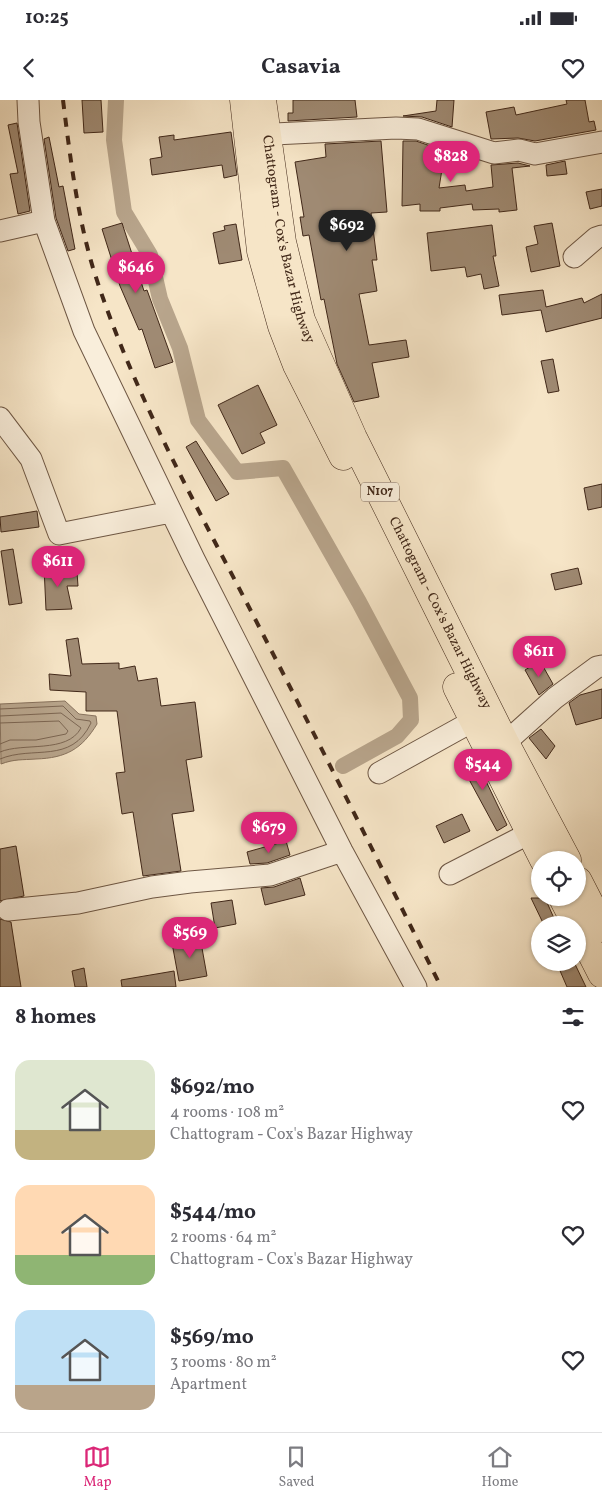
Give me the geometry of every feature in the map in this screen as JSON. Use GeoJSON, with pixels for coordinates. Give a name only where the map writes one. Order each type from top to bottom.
{"type":"FeatureCollection","features":[{"type":"Feature","properties":{"kind":"highway","name":"Chattogram - Cox's Bazar Highway"},"geometry":{"type":"LineString","coordinates":[[244,100],[257,134],[302,320],[353,438],[498,748],[530,833],[539,851]]}},
{"type":"Feature","properties":{"kind":"highway","name":"Chattogram - Cox's Bazar Highway"},"geometry":{"type":"LineString","coordinates":[[262,100],[257,134],[261,250],[282,326],[297,365],[385,537],[473,721],[498,748],[561,851]]}},
{"type":"Feature","properties":{"kind":"highway"},"geometry":{"type":"LineString","coordinates":[[586,897],[602,928]]}},
{"type":"Feature","properties":{"kind":"highway"},"geometry":{"type":"LineString","coordinates":[[586,943],[602,974]]}},
{"type":"Feature","properties":{"kind":"street"},"geometry":{"type":"LineString","coordinates":[[28,100],[29,122],[44,221],[84,331],[171,512],[342,851],[416,987]]}},
{"type":"Feature","properties":{"kind":"street"},"geometry":{"type":"LineString","coordinates":[[257,134],[325,132],[383,127],[418,129],[494,153],[519,150],[535,154],[602,142]]}},
{"type":"Feature","properties":{"kind":"street"},"geometry":{"type":"LineString","coordinates":[[0,231],[44,221]]}},
{"type":"Feature","properties":{"kind":"street"},"geometry":{"type":"LineString","coordinates":[[574,257],[596,238],[602,236]]}},
{"type":"Feature","properties":{"kind":"street"},"geometry":{"type":"LineString","coordinates":[[0,418],[31,459],[59,534],[171,512]]}},
{"type":"Feature","properties":{"kind":"street"},"geometry":{"type":"LineString","coordinates":[[498,748],[555,698],[602,666]]}},
{"type":"Feature","properties":{"kind":"street"},"geometry":{"type":"LineString","coordinates":[[379,773],[473,721]]}},
{"type":"Feature","properties":{"kind":"street"},"geometry":{"type":"LineString","coordinates":[[450,874],[530,833]]}},
{"type":"Feature","properties":{"kind":"street"},"geometry":{"type":"LineString","coordinates":[[8,910],[78,903],[190,882],[270,874],[342,851]]}},
{"type":"Feature","properties":{"kind":"water"},"geometry":{"type":"Polygon","coordinates":[[[65,701],[79,714],[96,716],[97,724],[79,746],[56,757],[14,760],[1,764],[0,704],[65,701]]]}},
{"type":"Feature","properties":{"kind":"building"},"geometry":{"type":"Polygon","coordinates":[[[82,100],[101,100],[103,132],[84,133],[82,100]]]}},
{"type":"Feature","properties":{"kind":"building"},"geometry":{"type":"Polygon","coordinates":[[[293,100],[355,100],[357,117],[288,121],[288,113],[293,113],[293,100]]]}},
{"type":"Feature","properties":{"kind":"building"},"geometry":{"type":"Polygon","coordinates":[[[437,100],[454,100],[452,127],[422,117],[403,116],[436,111],[437,100]]]}},
{"type":"Feature","properties":{"kind":"building"},"geometry":{"type":"Polygon","coordinates":[[[566,100],[585,100],[589,122],[594,121],[596,130],[535,141],[518,138],[491,139],[486,112],[514,107],[516,115],[567,104],[566,100]]]}},
{"type":"Feature","properties":{"kind":"building"},"geometry":{"type":"Polygon","coordinates":[[[17,123],[30,211],[18,214],[10,174],[18,173],[8,125],[17,123]]]}},
{"type":"Feature","properties":{"kind":"building"},"geometry":{"type":"Polygon","coordinates":[[[231,132],[237,175],[224,178],[222,165],[152,175],[150,159],[162,157],[159,137],[174,135],[174,140],[231,132]]]}},
{"type":"Feature","properties":{"kind":"building"},"geometry":{"type":"Polygon","coordinates":[[[49,137],[59,187],[63,186],[75,249],[68,251],[56,218],[44,139],[49,137]]]}},
{"type":"Feature","properties":{"kind":"building"},"geometry":{"type":"Polygon","coordinates":[[[381,141],[387,212],[371,213],[377,260],[372,260],[377,291],[359,294],[369,345],[406,340],[409,357],[372,363],[379,397],[354,402],[337,364],[324,299],[321,300],[309,235],[303,236],[300,217],[304,217],[295,162],[326,157],[325,144],[381,141]]]}},
{"type":"Feature","properties":{"kind":"building"},"geometry":{"type":"Polygon","coordinates":[[[403,141],[416,141],[442,150],[439,163],[443,163],[439,188],[465,185],[466,191],[493,187],[491,165],[518,163],[530,166],[512,168],[517,210],[499,212],[499,209],[473,210],[472,204],[440,208],[440,211],[420,211],[420,204],[402,206],[403,141]]]}},
{"type":"Feature","properties":{"kind":"building"},"geometry":{"type":"Polygon","coordinates":[[[565,161],[567,174],[547,176],[546,165],[565,161]]]}},
{"type":"Feature","properties":{"kind":"building"},"geometry":{"type":"Polygon","coordinates":[[[602,189],[602,206],[590,209],[586,192],[602,189]]]}},
{"type":"Feature","properties":{"kind":"building"},"geometry":{"type":"Polygon","coordinates":[[[122,223],[144,291],[147,290],[173,362],[155,368],[142,329],[139,330],[120,286],[102,229],[122,223]]]}},
{"type":"Feature","properties":{"kind":"building"},"geometry":{"type":"Polygon","coordinates":[[[552,223],[560,266],[531,272],[526,247],[538,244],[534,226],[552,223]]]}},
{"type":"Feature","properties":{"kind":"building"},"geometry":{"type":"Polygon","coordinates":[[[236,224],[242,260],[219,264],[213,233],[225,230],[224,226],[236,224]]]}},
{"type":"Feature","properties":{"kind":"building"},"geometry":{"type":"Polygon","coordinates":[[[492,225],[496,256],[493,256],[499,286],[484,289],[481,274],[467,277],[465,267],[431,271],[427,233],[492,225]]]}},
{"type":"Feature","properties":{"kind":"building"},"geometry":{"type":"Polygon","coordinates":[[[543,290],[546,307],[582,298],[584,303],[602,294],[602,318],[546,332],[541,310],[502,315],[499,295],[543,290]]]}},
{"type":"Feature","properties":{"kind":"building"},"geometry":{"type":"Polygon","coordinates":[[[553,359],[559,391],[548,393],[541,361],[553,359]]]}},
{"type":"Feature","properties":{"kind":"building"},"geometry":{"type":"Polygon","coordinates":[[[258,385],[277,425],[260,433],[265,443],[242,454],[218,405],[258,385]]]}},
{"type":"Feature","properties":{"kind":"building"},"geometry":{"type":"Polygon","coordinates":[[[196,441],[229,494],[216,501],[186,447],[196,441]]]}},
{"type":"Feature","properties":{"kind":"building"},"geometry":{"type":"Polygon","coordinates":[[[602,484],[602,507],[588,510],[584,488],[602,484]]]}},
{"type":"Feature","properties":{"kind":"building"},"geometry":{"type":"Polygon","coordinates":[[[37,511],[39,527],[1,532],[0,517],[37,511]]]}},
{"type":"Feature","properties":{"kind":"building"},"geometry":{"type":"Polygon","coordinates":[[[13,549],[22,603],[9,605],[1,551],[13,549]]]}},
{"type":"Feature","properties":{"kind":"building"},"geometry":{"type":"Polygon","coordinates":[[[44,567],[59,567],[59,573],[77,572],[78,586],[67,586],[72,609],[46,610],[44,567]]]}},
{"type":"Feature","properties":{"kind":"building"},"geometry":{"type":"Polygon","coordinates":[[[578,568],[582,584],[555,590],[551,574],[578,568]]]}},
{"type":"Feature","properties":{"kind":"building"},"geometry":{"type":"Polygon","coordinates":[[[78,638],[82,664],[119,663],[119,669],[135,666],[138,681],[157,678],[161,706],[195,702],[202,757],[186,760],[194,811],[172,814],[181,871],[143,876],[133,812],[122,814],[116,773],[125,772],[117,711],[86,711],[86,692],[50,690],[49,674],[71,676],[66,640],[78,638]]]}},
{"type":"Feature","properties":{"kind":"building"},"geometry":{"type":"Polygon","coordinates":[[[540,661],[553,684],[539,695],[525,670],[540,661]]]}},
{"type":"Feature","properties":{"kind":"building"},"geometry":{"type":"Polygon","coordinates":[[[602,689],[602,718],[576,725],[569,703],[580,695],[602,689]]]}},
{"type":"Feature","properties":{"kind":"building"},"geometry":{"type":"Polygon","coordinates":[[[541,729],[555,746],[546,759],[529,738],[541,729]]]}},
{"type":"Feature","properties":{"kind":"building"},"geometry":{"type":"Polygon","coordinates":[[[473,754],[507,825],[497,831],[459,761],[473,754]]]}},
{"type":"Feature","properties":{"kind":"building"},"geometry":{"type":"Polygon","coordinates":[[[462,814],[470,831],[444,843],[436,826],[462,814]]]}},
{"type":"Feature","properties":{"kind":"building"},"geometry":{"type":"Polygon","coordinates":[[[286,841],[290,855],[267,863],[250,864],[247,852],[286,841]]]}},
{"type":"Feature","properties":{"kind":"building"},"geometry":{"type":"Polygon","coordinates":[[[16,846],[24,896],[0,901],[0,849],[16,846]]]}},
{"type":"Feature","properties":{"kind":"building"},"geometry":{"type":"Polygon","coordinates":[[[300,878],[305,895],[265,905],[261,888],[274,887],[300,878]]]}},
{"type":"Feature","properties":{"kind":"building"},"geometry":{"type":"Polygon","coordinates":[[[232,900],[236,924],[215,928],[211,903],[232,900]]]}},
{"type":"Feature","properties":{"kind":"building"},"geometry":{"type":"Polygon","coordinates":[[[535,906],[549,906],[553,916],[540,916],[535,906]]]}},
{"type":"Feature","properties":{"kind":"building"},"geometry":{"type":"Polygon","coordinates":[[[0,919],[11,922],[21,987],[0,987],[0,919]]]}},
{"type":"Feature","properties":{"kind":"building"},"geometry":{"type":"Polygon","coordinates":[[[200,937],[207,976],[179,981],[172,943],[200,937]]]}},
{"type":"Feature","properties":{"kind":"building"},"geometry":{"type":"Polygon","coordinates":[[[84,968],[87,987],[75,987],[72,971],[84,968]]]}},
{"type":"Feature","properties":{"kind":"building"},"geometry":{"type":"Polygon","coordinates":[[[174,971],[176,987],[122,987],[121,980],[174,971]]]}},
{"type":"Feature","properties":{"kind":"building"},"geometry":{"type":"Polygon","coordinates":[[[560,971],[578,971],[586,987],[567,987],[560,971]]]}},
{"type":"Feature","properties":{"kind":"waterway"},"geometry":{"type":"LineString","coordinates":[[116,100],[114,140],[124,212],[150,255],[160,299],[180,348],[198,420],[237,472],[283,468],[359,602],[410,698],[411,720],[397,736],[343,766]]}},
{"type":"Feature","properties":{"kind":"railway"},"geometry":{"type":"LineString","coordinates":[[63,100],[68,142],[87,248],[108,313],[126,357],[186,487],[300,706],[441,987]]}}]}
